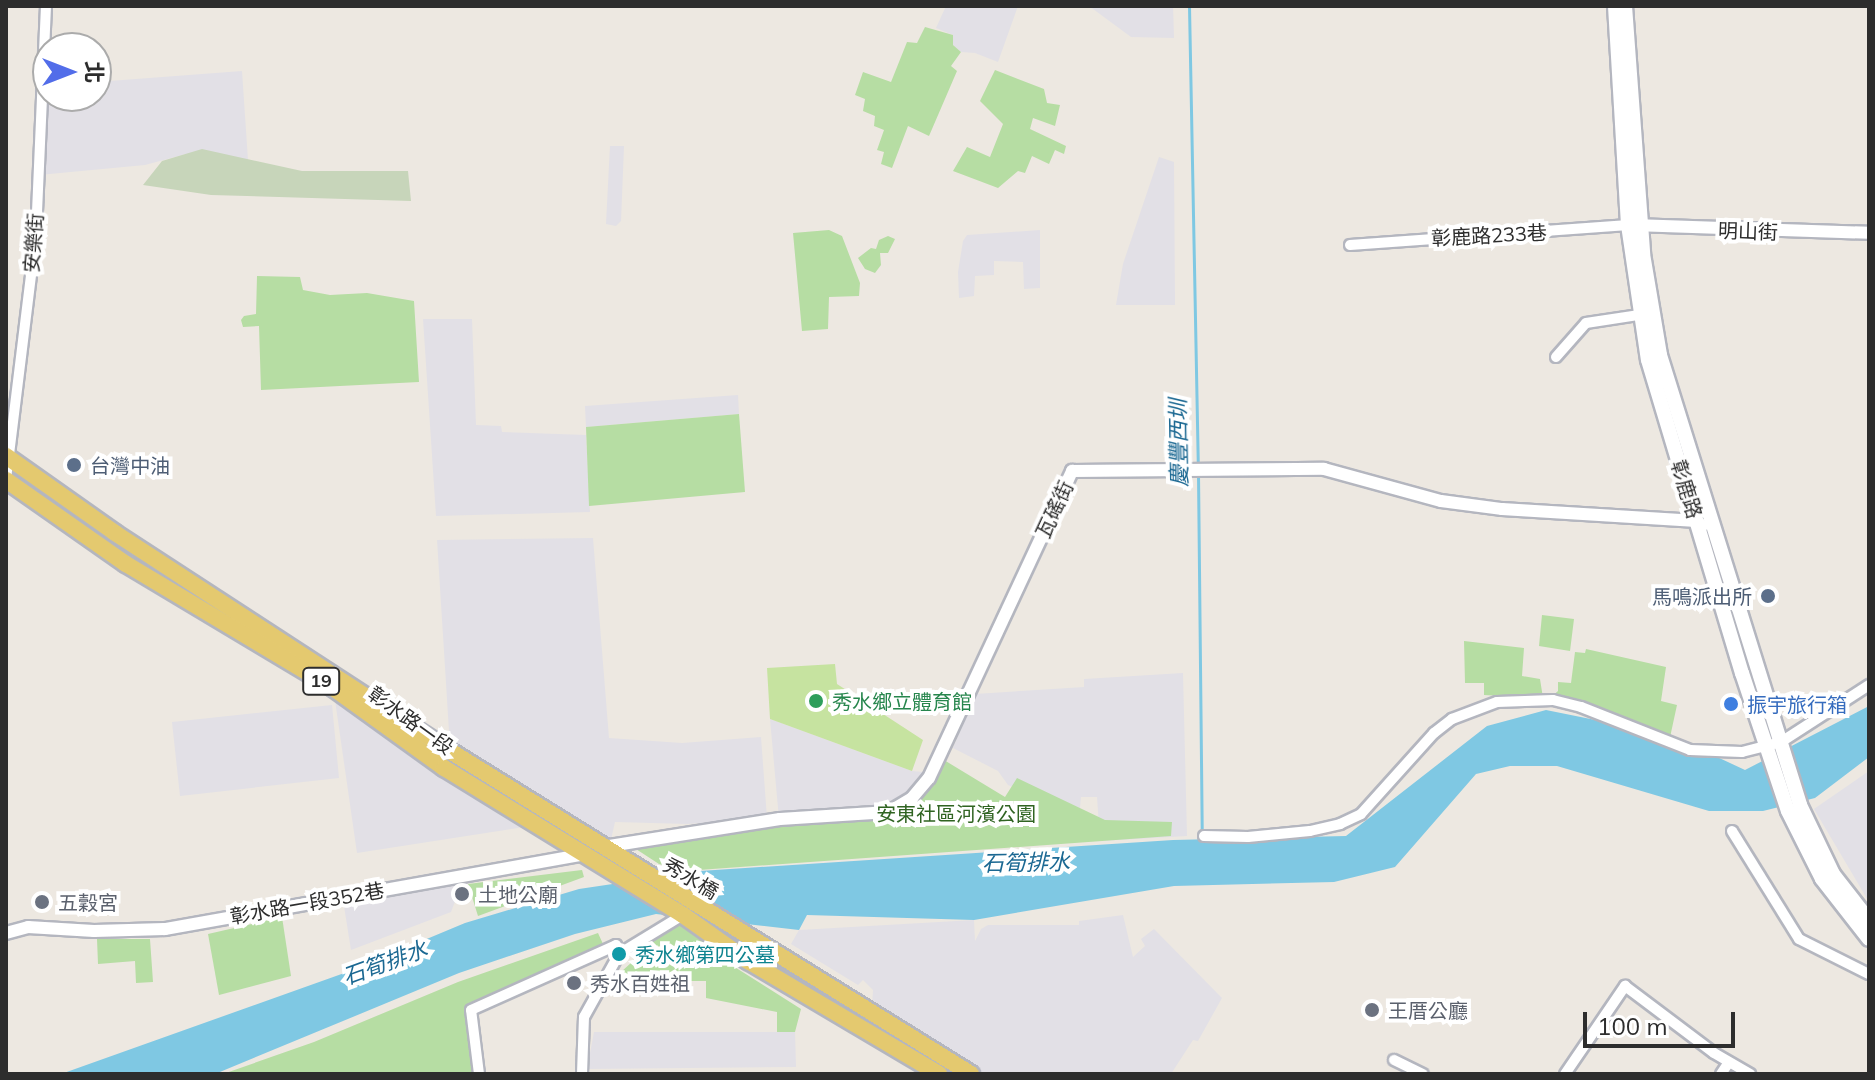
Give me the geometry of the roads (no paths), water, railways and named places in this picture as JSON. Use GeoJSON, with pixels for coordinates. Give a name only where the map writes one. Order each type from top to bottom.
{"type":"FeatureCollection","features":[{"type":"Feature","properties":{"kind":"main road","name":"彰鹿路"},"geometry":{"type":"LineString","coordinates":[[1615,6],[1635,225],[1643,254],[1654,357],[1697,521],[1822,879],[1869,939]]}},
{"type":"Feature","properties":{"kind":"main road","name":"彰鹿路"},"geometry":{"type":"LineString","coordinates":[[1625,6],[1639,315],[1720,546],[1775,747]]}},
{"type":"Feature","properties":{"kind":"main road","name":"彰水路一段"},"geometry":{"type":"LineString","coordinates":[[7,456],[115,533],[601,848]]}},
{"type":"Feature","properties":{"kind":"main road","name":"彰水路一段"},"geometry":{"type":"LineString","coordinates":[[6,480],[126,564],[333,688],[444,768],[634,885]]}},
{"type":"Feature","properties":{"kind":"main road","name":"彰鹿路"},"geometry":{"type":"LineString","coordinates":[[1791,797],[1833,874],[1869,920]]}},
{"type":"Feature","properties":{"kind":"main road","name":"秀水橋"},"geometry":{"type":"LineString","coordinates":[[601,848],[971,1074]]}},
{"type":"Feature","properties":{"kind":"main road","name":"秀水橋"},"geometry":{"type":"LineString","coordinates":[[634,885],[748,961],[939,1074]]}},
{"type":"Feature","properties":{"kind":"street","name":"安樂街"},"geometry":{"type":"LineString","coordinates":[[6,480],[36,235],[46,6]]}},
{"type":"Feature","properties":{"kind":"street","name":"明山街"},"geometry":{"type":"LineString","coordinates":[[1635,225],[1869,233]]}},
{"type":"Feature","properties":{"kind":"street","name":"彰鹿路233巷"},"geometry":{"type":"LineString","coordinates":[[1350,245],[1635,225]]}},
{"type":"Feature","properties":{"kind":"street"},"geometry":{"type":"LineString","coordinates":[[1556,357],[1586,323],[1639,315]]}},
{"type":"Feature","properties":{"kind":"street","name":"瓦磘街"},"geometry":{"type":"LineString","coordinates":[[584,854],[601,848],[780,819],[889,812],[912,798],[929,778],[1072,471],[1324,469],[1441,501],[1502,509],[1697,521]]}},
{"type":"Feature","properties":{"kind":"street"},"geometry":{"type":"LineString","coordinates":[[1697,521],[1720,546]]}},
{"type":"Feature","properties":{"kind":"street"},"geometry":{"type":"LineString","coordinates":[[1204,836],[1248,837],[1310,831],[1340,824],[1361,814],[1443,726],[1497,702],[1553,700],[1581,707],[1690,750],[1742,752],[1775,747],[1869,685]]}},
{"type":"Feature","properties":{"kind":"street"},"geometry":{"type":"LineString","coordinates":[[1732,831],[1799,939],[1869,974]]}},
{"type":"Feature","properties":{"kind":"street","name":"彰水路一段352巷"},"geometry":{"type":"LineString","coordinates":[[6,933],[28,927],[94,931],[165,929],[584,854]]}},
{"type":"Feature","properties":{"kind":"street"},"geometry":{"type":"LineString","coordinates":[[582,1074],[584,1017],[619,954],[683,915]]}},
{"type":"Feature","properties":{"kind":"street"},"geometry":{"type":"LineString","coordinates":[[479,1074],[471,1010],[616,945],[619,954]]}},
{"type":"Feature","properties":{"kind":"street"},"geometry":{"type":"LineString","coordinates":[[1565,1074],[1625,986],[1750,1074]]}},
{"type":"Feature","properties":{"kind":"street"},"geometry":{"type":"LineString","coordinates":[[1394,1060],[1423,1074]]}},
{"type":"Feature","properties":{"kind":"street"},"geometry":{"type":"LineString","coordinates":[[1721,1074],[1729,1062]]}},
{"type":"Feature","properties":{"kind":"water","name":"石筍排水"},"geometry":{"type":"Polygon","coordinates":[[[1869,706],[1869,757],[1815,798],[1763,811],[1709,811],[1557,766],[1510,766],[1476,774],[1395,867],[1334,882],[1174,886],[974,920],[807,915],[799,930],[656,914],[575,934],[459,973],[215,1074],[61,1074],[350,971],[465,923],[579,889],[700,871],[1173,840],[1346,836],[1487,726],[1546,710],[1645,730],[1680,751],[1715,756],[1745,770],[1869,706]]]}},
{"type":"Feature","properties":{"kind":"waterway","name":"慶豐西圳"},"geometry":{"type":"LineString","coordinates":[[1189,6],[1198,466]]}},
{"type":"Feature","properties":{"kind":"waterway","name":"慶豐西圳"},"geometry":{"type":"LineString","coordinates":[[1198,474],[1202,834]]}},
{"type":"Feature","properties":{"kind":"place","name":"台灣中油"},"geometry":{"type":"Point","coordinates":[74,465]}},
{"type":"Feature","properties":{"kind":"place","name":"馬鳴派出所"},"geometry":{"type":"Point","coordinates":[1768,596]}},
{"type":"Feature","properties":{"kind":"place","name":"秀水鄉立體育館"},"geometry":{"type":"Point","coordinates":[816,701]}},
{"type":"Feature","properties":{"kind":"place","name":"振宇旅行箱"},"geometry":{"type":"Point","coordinates":[1731,704]}},
{"type":"Feature","properties":{"kind":"place","name":"土地公廟"},"geometry":{"type":"Point","coordinates":[462,894]}},
{"type":"Feature","properties":{"kind":"place","name":"五穀宮"},"geometry":{"type":"Point","coordinates":[42,902]}},
{"type":"Feature","properties":{"kind":"place","name":"秀水鄉第四公墓"},"geometry":{"type":"Point","coordinates":[619,954]}},
{"type":"Feature","properties":{"kind":"place","name":"秀水百姓祖"},"geometry":{"type":"Point","coordinates":[574,983]}},
{"type":"Feature","properties":{"kind":"place","name":"王厝公廳"},"geometry":{"type":"Point","coordinates":[1372,1010]}},
{"type":"Feature","properties":{"kind":"park label","name":"安東社區河濱公園"},"geometry":{"type":"Point","coordinates":[956,813]}}]}
